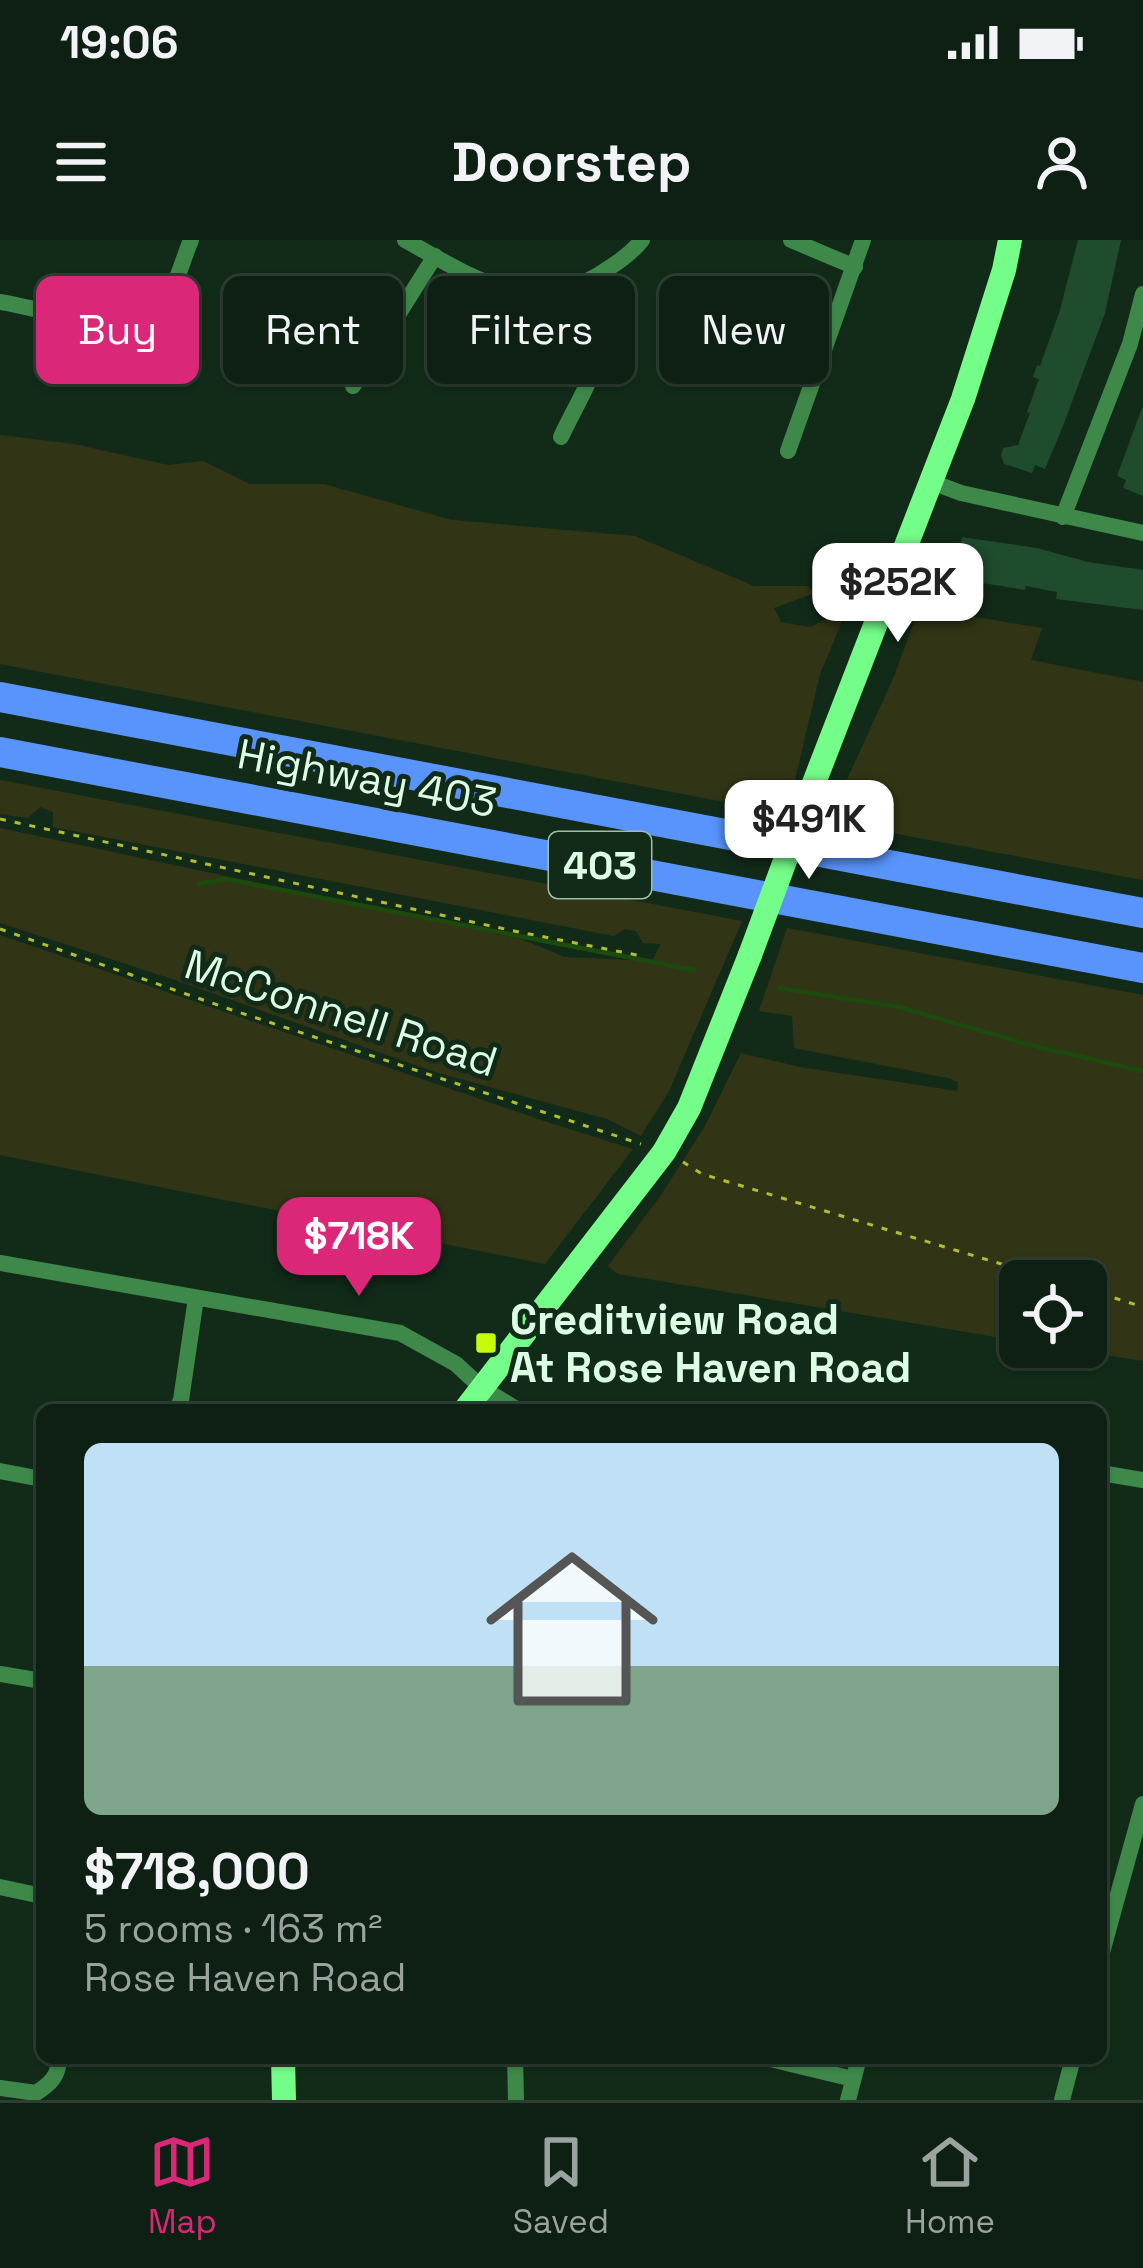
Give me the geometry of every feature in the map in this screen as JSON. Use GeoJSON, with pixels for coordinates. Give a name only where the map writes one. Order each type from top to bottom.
{"type":"FeatureCollection","features":[{"type":"Feature","properties":{"kind":"highway","name":"Highway 403"},"geometry":{"type":"LineString","coordinates":[[0,698],[1143,913]]}},
{"type":"Feature","properties":{"kind":"highway","name":"Highway 403"},"geometry":{"type":"LineString","coordinates":[[0,752],[1143,968]]}},
{"type":"Feature","properties":{"kind":"main road"},"geometry":{"type":"LineString","coordinates":[[470,1404],[664,1152],[688,1108],[977,356],[1010,240]]}},
{"type":"Feature","properties":{"kind":"main road"},"geometry":{"type":"LineString","coordinates":[[284,2064],[284,2100]]}},
{"type":"Feature","properties":{"kind":"street"},"geometry":{"type":"LineString","coordinates":[[0,302],[139,325],[161,310],[191,240]]}},
{"type":"Feature","properties":{"kind":"street"},"geometry":{"type":"LineString","coordinates":[[405,240],[472,276]]}},
{"type":"Feature","properties":{"kind":"street"},"geometry":{"type":"LineString","coordinates":[[595,276],[642,240]]}},
{"type":"Feature","properties":{"kind":"street"},"geometry":{"type":"LineString","coordinates":[[791,240],[855,267]]}},
{"type":"Feature","properties":{"kind":"street"},"geometry":{"type":"LineString","coordinates":[[788,451],[863,240]]}},
{"type":"Feature","properties":{"kind":"street"},"geometry":{"type":"LineString","coordinates":[[353,386],[435,256]]}},
{"type":"Feature","properties":{"kind":"street"},"geometry":{"type":"LineString","coordinates":[[1064,517],[1130,344],[1143,294]]}},
{"type":"Feature","properties":{"kind":"street"},"geometry":{"type":"LineString","coordinates":[[561,437],[586,384]]}},
{"type":"Feature","properties":{"kind":"street"},"geometry":{"type":"LineString","coordinates":[[929,481],[961,493],[1143,533]]}},
{"type":"Feature","properties":{"kind":"street"},"geometry":{"type":"LineString","coordinates":[[0,1263],[400,1333],[456,1364],[508,1404]]}},
{"type":"Feature","properties":{"kind":"street"},"geometry":{"type":"LineString","coordinates":[[178,1404],[196,1298]]}},
{"type":"Feature","properties":{"kind":"street"},"geometry":{"type":"LineString","coordinates":[[0,1471],[36,1478]]}},
{"type":"Feature","properties":{"kind":"street"},"geometry":{"type":"LineString","coordinates":[[1107,1474],[1143,1480]]}},
{"type":"Feature","properties":{"kind":"street"},"geometry":{"type":"LineString","coordinates":[[0,1674],[36,1680]]}},
{"type":"Feature","properties":{"kind":"street"},"geometry":{"type":"LineString","coordinates":[[1107,1935],[1143,1804]]}},
{"type":"Feature","properties":{"kind":"street"},"geometry":{"type":"LineString","coordinates":[[0,1887],[36,1895]]}},
{"type":"Feature","properties":{"kind":"street"},"geometry":{"type":"LineString","coordinates":[[0,2088],[36,2093],[52,2083],[59,2064]]}},
{"type":"Feature","properties":{"kind":"street"},"geometry":{"type":"LineString","coordinates":[[515,2064],[516,2100]]}},
{"type":"Feature","properties":{"kind":"street"},"geometry":{"type":"LineString","coordinates":[[791,2064],[853,2079]]}},
{"type":"Feature","properties":{"kind":"street"},"geometry":{"type":"LineString","coordinates":[[848,2100],[857,2064]]}},
{"type":"Feature","properties":{"kind":"street"},"geometry":{"type":"LineString","coordinates":[[1061,2100],[1071,2064]]}},
{"type":"Feature","properties":{"kind":"path"},"geometry":{"type":"LineString","coordinates":[[0,819],[642,956]]}},
{"type":"Feature","properties":{"kind":"path","name":"McConnell Road"},"geometry":{"type":"LineString","coordinates":[[0,929],[664,1152],[702,1174],[999,1263]]}},
{"type":"Feature","properties":{"kind":"path"},"geometry":{"type":"LineString","coordinates":[[1107,1296],[1143,1307]]}},
{"type":"Feature","properties":{"kind":"green space"},"geometry":{"type":"Polygon","coordinates":[[[0,435],[74,444],[168,465],[203,461],[250,484],[324,484],[452,520],[635,536],[754,586],[808,586],[815,593],[774,608],[781,622],[810,627],[847,609],[820,674],[783,813],[0,664],[0,435]]]}},
{"type":"Feature","properties":{"kind":"green space"},"geometry":{"type":"Polygon","coordinates":[[[920,605],[1042,628],[1031,660],[1143,682],[1143,880],[828,821],[893,679],[920,605]]]}},
{"type":"Feature","properties":{"kind":"green space"},"geometry":{"type":"Polygon","coordinates":[[[0,780],[742,921],[669,1091],[641,1136],[607,1119],[435,1072],[0,923],[0,828],[521,939],[565,957],[652,961],[661,944],[643,943],[636,931],[625,929],[614,936],[53,827],[53,812],[40,807],[28,818],[0,814],[0,780]]]}},
{"type":"Feature","properties":{"kind":"green space"},"geometry":{"type":"Polygon","coordinates":[[[787,928],[1143,995],[1143,1361],[1107,1355],[1107,1260],[999,1260],[999,1338],[618,1274],[608,1266],[704,1128],[741,1053],[957,1091],[958,1082],[948,1078],[794,1048],[792,1016],[759,1011],[787,928]]]}},
{"type":"Feature","properties":{"kind":"green space"},"geometry":{"type":"Polygon","coordinates":[[[0,935],[633,1149],[545,1264],[0,1155],[0,935]]]}},
{"type":"Feature","properties":{"kind":"building"},"geometry":{"type":"Polygon","coordinates":[[[1078,240],[1121,240],[1105,313],[1063,426],[1045,469],[1035,465],[1032,473],[1004,464],[1001,455],[1003,448],[1018,445],[1030,413],[1039,379],[1033,377],[1060,310],[1078,240]]]}},
{"type":"Feature","properties":{"kind":"building"},"geometry":{"type":"Polygon","coordinates":[[[1142,408],[1143,496],[1123,488],[1126,480],[1117,476],[1142,408]]]}},
{"type":"Feature","properties":{"kind":"building"},"geometry":{"type":"Polygon","coordinates":[[[962,537],[1143,570],[1143,610],[1056,599],[1057,592],[1026,586],[1025,590],[964,580],[959,585],[952,583],[946,574],[952,546],[960,547],[962,537]]]}},
{"type":"Feature","properties":{"kind":"waterway"},"geometry":{"type":"LineString","coordinates":[[199,884],[226,879],[694,970]]}},
{"type":"Feature","properties":{"kind":"waterway"},"geometry":{"type":"LineString","coordinates":[[779,988],[899,1007],[1143,1071]]}},
{"type":"Feature","properties":{"kind":"place","name":"Creditview Road At Rose Haven Road"},"geometry":{"type":"Point","coordinates":[486,1343]}}]}
